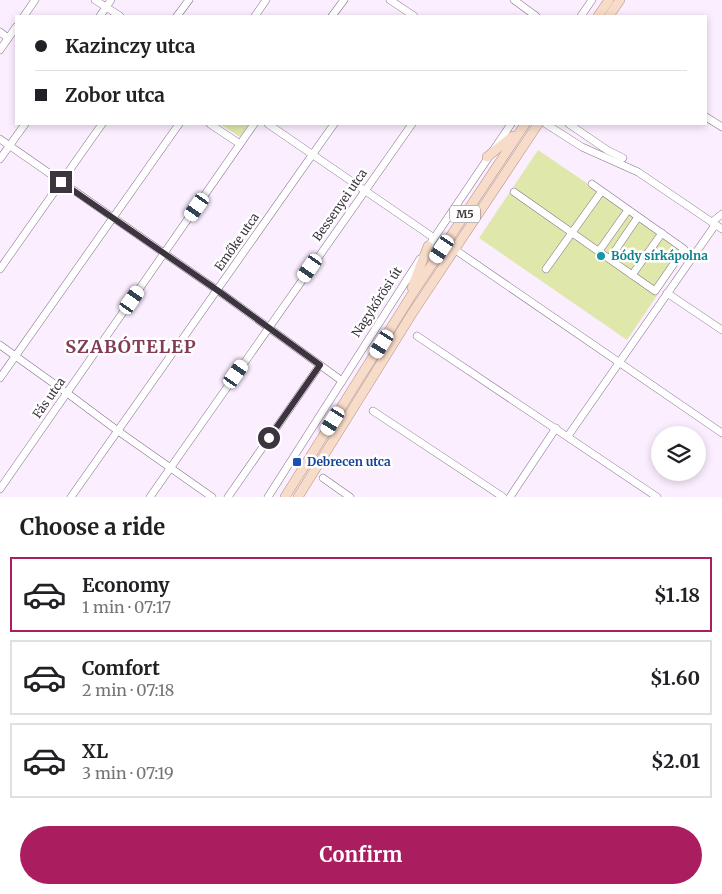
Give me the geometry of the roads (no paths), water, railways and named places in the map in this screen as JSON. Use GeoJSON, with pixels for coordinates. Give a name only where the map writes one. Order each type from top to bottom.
{"type":"FeatureCollection","features":[{"type":"Feature","properties":{"kind":"main road"},"geometry":{"type":"LineString","coordinates":[[599,15],[609,0]]}},
{"type":"Feature","properties":{"kind":"main road"},"geometry":{"type":"LineString","coordinates":[[610,15],[620,0]]}},
{"type":"Feature","properties":{"kind":"main road","name":"M5"},"geometry":{"type":"LineString","coordinates":[[298,496],[409,318],[537,125]]}},
{"type":"Feature","properties":{"kind":"main road"},"geometry":{"type":"LineString","coordinates":[[487,157],[522,128]]}},
{"type":"Feature","properties":{"kind":"main road","name":"Nagykőrösi út"},"geometry":{"type":"LineString","coordinates":[[285,496],[411,296],[522,128]]}},
{"type":"Feature","properties":{"kind":"main road"},"geometry":{"type":"LineString","coordinates":[[411,296],[428,246]]}},
{"type":"Feature","properties":{"kind":"street"},"geometry":{"type":"LineString","coordinates":[[25,15],[35,0]]}},
{"type":"Feature","properties":{"kind":"street"},"geometry":{"type":"LineString","coordinates":[[95,0],[118,15]]}},
{"type":"Feature","properties":{"kind":"street"},"geometry":{"type":"LineString","coordinates":[[101,15],[111,0]]}},
{"type":"Feature","properties":{"kind":"street"},"geometry":{"type":"LineString","coordinates":[[178,15],[189,0]]}},
{"type":"Feature","properties":{"kind":"street"},"geometry":{"type":"LineString","coordinates":[[256,15],[266,0]]}},
{"type":"Feature","properties":{"kind":"street"},"geometry":{"type":"LineString","coordinates":[[333,15],[344,0]]}},
{"type":"Feature","properties":{"kind":"street"},"geometry":{"type":"LineString","coordinates":[[390,0],[411,15]]}},
{"type":"Feature","properties":{"kind":"street"},"geometry":{"type":"LineString","coordinates":[[514,0],[535,15]]}},
{"type":"Feature","properties":{"kind":"street"},"geometry":{"type":"LineString","coordinates":[[583,15],[592,0]]}},
{"type":"Feature","properties":{"kind":"street"},"geometry":{"type":"LineString","coordinates":[[0,50],[15,28]]}},
{"type":"Feature","properties":{"kind":"street"},"geometry":{"type":"LineString","coordinates":[[0,32],[8,38]]}},
{"type":"Feature","properties":{"kind":"street"},"geometry":{"type":"LineString","coordinates":[[707,118],[722,127]]}},
{"type":"Feature","properties":{"kind":"street"},"geometry":{"type":"LineString","coordinates":[[0,159],[24,125]]}},
{"type":"Feature","properties":{"kind":"street"},"geometry":{"type":"LineString","coordinates":[[0,269],[101,125]]}},
{"type":"Feature","properties":{"kind":"street"},"geometry":{"type":"LineString","coordinates":[[0,378],[178,125]]}},
{"type":"Feature","properties":{"kind":"street"},"geometry":{"type":"LineString","coordinates":[[212,125],[240,144]]}},
{"type":"Feature","properties":{"kind":"street","name":"Fás utca"},"geometry":{"type":"LineString","coordinates":[[0,489],[253,125]]}},
{"type":"Feature","properties":{"kind":"street"},"geometry":{"type":"LineString","coordinates":[[269,125],[434,238]]}},
{"type":"Feature","properties":{"kind":"street","name":"Emőke utca"},"geometry":{"type":"LineString","coordinates":[[71,496],[333,125]]}},
{"type":"Feature","properties":{"kind":"street","name":"Bessenyei utca"},"geometry":{"type":"LineString","coordinates":[[150,496],[411,125]]}},
{"type":"Feature","properties":{"kind":"street","name":"Nagykőrösi út"},"geometry":{"type":"LineString","coordinates":[[268,496],[428,246],[509,125]]}},
{"type":"Feature","properties":{"kind":"street"},"geometry":{"type":"LineString","coordinates":[[549,125],[582,147],[638,172],[712,225],[722,229]]}},
{"type":"Feature","properties":{"kind":"street"},"geometry":{"type":"LineString","coordinates":[[571,125],[606,150],[623,158]]}},
{"type":"Feature","properties":{"kind":"street"},"geometry":{"type":"LineString","coordinates":[[0,139],[217,290],[342,381]]}},
{"type":"Feature","properties":{"kind":"street"},"geometry":{"type":"LineString","coordinates":[[592,184],[684,248],[655,291]]}},
{"type":"Feature","properties":{"kind":"street"},"geometry":{"type":"LineString","coordinates":[[514,192],[655,291],[665,295],[722,330]]}},
{"type":"Feature","properties":{"kind":"street"},"geometry":{"type":"LineString","coordinates":[[546,269],[601,192]]}},
{"type":"Feature","properties":{"kind":"street"},"geometry":{"type":"LineString","coordinates":[[600,251],[628,210]]}},
{"type":"Feature","properties":{"kind":"street"},"geometry":{"type":"LineString","coordinates":[[568,436],[620,363],[712,225],[722,214]]}},
{"type":"Feature","properties":{"kind":"street"},"geometry":{"type":"LineString","coordinates":[[610,258],[638,217]]}},
{"type":"Feature","properties":{"kind":"street"},"geometry":{"type":"LineString","coordinates":[[632,275],[662,233]]}},
{"type":"Feature","properties":{"kind":"street"},"geometry":{"type":"LineString","coordinates":[[454,249],[722,433]]}},
{"type":"Feature","properties":{"kind":"street"},"geometry":{"type":"LineString","coordinates":[[417,336],[657,496]]}},
{"type":"Feature","properties":{"kind":"street"},"geometry":{"type":"LineString","coordinates":[[0,345],[118,431],[212,496]]}},
{"type":"Feature","properties":{"kind":"street"},"geometry":{"type":"LineString","coordinates":[[228,496],[320,365]]}},
{"type":"Feature","properties":{"kind":"street"},"geometry":{"type":"LineString","coordinates":[[372,412],[503,496]]}},
{"type":"Feature","properties":{"kind":"street"},"geometry":{"type":"LineString","coordinates":[[510,496],[556,428]]}},
{"type":"Feature","properties":{"kind":"street"},"geometry":{"type":"LineString","coordinates":[[323,478],[350,496]]}},
{"type":"Feature","properties":{"kind":"place","name":"Bódy sírkápolna"},"geometry":{"type":"Point","coordinates":[601,256]}},
{"type":"Feature","properties":{"kind":"place","name":"Debrecen utca"},"geometry":{"type":"Point","coordinates":[297,462]}},
{"type":"Feature","properties":{"kind":"district","name":"SZABÓTELEP"},"geometry":{"type":"Point","coordinates":[131,347]}}]}
